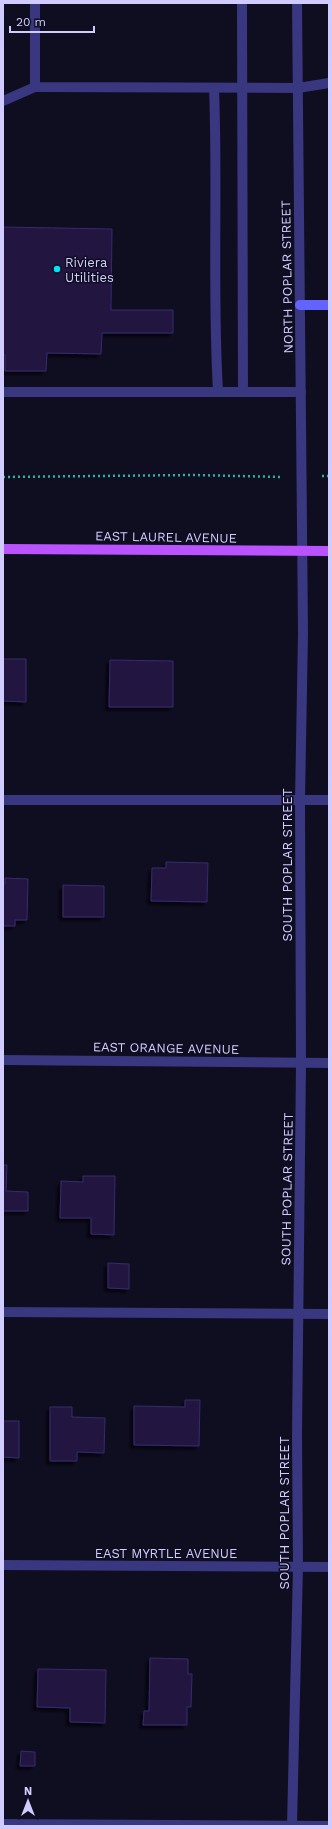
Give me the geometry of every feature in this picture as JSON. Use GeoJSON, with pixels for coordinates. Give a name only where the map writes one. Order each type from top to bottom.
{"type":"FeatureCollection","features":[{"type":"Feature","properties":{"kind":"main road","name":"EAST LAUREL AVENUE"},"geometry":{"type":"LineString","coordinates":[[3,548],[329,551]]}},
{"type":"Feature","properties":{"kind":"street"},"geometry":{"type":"LineString","coordinates":[[35,3],[35,87]]}},
{"type":"Feature","properties":{"kind":"street"},"geometry":{"type":"LineString","coordinates":[[242,3],[242,391]]}},
{"type":"Feature","properties":{"kind":"street","name":"NORTH POPLAR STREET"},"geometry":{"type":"LineString","coordinates":[[297,3],[303,478],[302,551]]}},
{"type":"Feature","properties":{"kind":"street"},"geometry":{"type":"LineString","coordinates":[[3,101],[35,87],[298,88],[329,83]]}},
{"type":"Feature","properties":{"kind":"street"},"geometry":{"type":"LineString","coordinates":[[214,88],[216,138],[215,350],[218,391]]}},
{"type":"Feature","properties":{"kind":"street"},"geometry":{"type":"LineString","coordinates":[[300,306],[329,305]]}},
{"type":"Feature","properties":{"kind":"street"},"geometry":{"type":"LineString","coordinates":[[3,392],[301,392]]}},
{"type":"Feature","properties":{"kind":"street","name":"SOUTH POPLAR STREET"},"geometry":{"type":"LineString","coordinates":[[292,1826],[298,1566],[298,1314],[301,1063],[300,800],[303,633],[302,551]]}},
{"type":"Feature","properties":{"kind":"street"},"geometry":{"type":"LineString","coordinates":[[3,800],[329,800]]}},
{"type":"Feature","properties":{"kind":"street","name":"EAST ORANGE AVENUE"},"geometry":{"type":"LineString","coordinates":[[3,1060],[329,1063]]}},
{"type":"Feature","properties":{"kind":"street"},"geometry":{"type":"LineString","coordinates":[[3,1312],[329,1314]]}},
{"type":"Feature","properties":{"kind":"street","name":"EAST MYRTLE AVENUE"},"geometry":{"type":"LineString","coordinates":[[3,1565],[329,1567]]}},
{"type":"Feature","properties":{"kind":"street"},"geometry":{"type":"LineString","coordinates":[[3,1824],[328,1826]]}},
{"type":"Feature","properties":{"kind":"path"},"geometry":{"type":"LineString","coordinates":[[3,477],[193,475],[303,478],[329,476]]}},
{"type":"Feature","properties":{"kind":"building","name":"Riviera Utilities"},"geometry":{"type":"Polygon","coordinates":[[[3,227],[112,229],[111,310],[173,310],[173,333],[102,333],[101,354],[47,353],[46,371],[5,371],[5,355],[3,355],[3,227]]]}},
{"type":"Feature","properties":{"kind":"building"},"geometry":{"type":"Polygon","coordinates":[[[3,659],[26,659],[26,702],[3,701],[3,659]]]}},
{"type":"Feature","properties":{"kind":"building"},"geometry":{"type":"Polygon","coordinates":[[[110,660],[173,661],[173,707],[109,707],[110,660]]]}},
{"type":"Feature","properties":{"kind":"building"},"geometry":{"type":"Polygon","coordinates":[[[166,862],[208,863],[207,902],[151,901],[152,868],[166,868],[166,862]]]}},
{"type":"Feature","properties":{"kind":"building"},"geometry":{"type":"Polygon","coordinates":[[[5,878],[28,879],[27,920],[15,920],[15,926],[3,926],[3,884],[5,884],[5,878]]]}},
{"type":"Feature","properties":{"kind":"building"},"geometry":{"type":"Polygon","coordinates":[[[63,885],[104,886],[104,917],[63,917],[63,885]]]}},
{"type":"Feature","properties":{"kind":"building"},"geometry":{"type":"Polygon","coordinates":[[[3,1165],[7,1165],[6,1191],[28,1192],[28,1211],[3,1211],[3,1165]]]}},
{"type":"Feature","properties":{"kind":"building"},"geometry":{"type":"Polygon","coordinates":[[[83,1176],[115,1176],[114,1235],[91,1234],[91,1218],[60,1218],[61,1181],[83,1182],[83,1176]]]}},
{"type":"Feature","properties":{"kind":"building"},"geometry":{"type":"Polygon","coordinates":[[[108,1263],[129,1264],[129,1289],[108,1288],[108,1263]]]}},
{"type":"Feature","properties":{"kind":"building"},"geometry":{"type":"Polygon","coordinates":[[[185,1400],[200,1400],[199,1446],[134,1445],[134,1406],[185,1407],[185,1400]]]}},
{"type":"Feature","properties":{"kind":"building"},"geometry":{"type":"Polygon","coordinates":[[[50,1407],[72,1407],[72,1417],[105,1418],[104,1453],[77,1452],[77,1461],[50,1461],[50,1407]]]}},
{"type":"Feature","properties":{"kind":"building"},"geometry":{"type":"Polygon","coordinates":[[[3,1421],[19,1421],[19,1458],[3,1457],[3,1421]]]}},
{"type":"Feature","properties":{"kind":"building"},"geometry":{"type":"Polygon","coordinates":[[[150,1658],[188,1659],[188,1674],[192,1674],[191,1707],[187,1707],[187,1725],[143,1725],[144,1711],[149,1711],[150,1658]]]}},
{"type":"Feature","properties":{"kind":"building"},"geometry":{"type":"Polygon","coordinates":[[[38,1669],[106,1670],[105,1723],[70,1722],[70,1708],[37,1707],[38,1669]]]}},
{"type":"Feature","properties":{"kind":"building"},"geometry":{"type":"Polygon","coordinates":[[[21,1751],[35,1752],[35,1766],[20,1766],[21,1751]]]}},
{"type":"Feature","properties":{"kind":"place","name":"Riviera Utilities"},"geometry":{"type":"Point","coordinates":[57,269]}}]}
